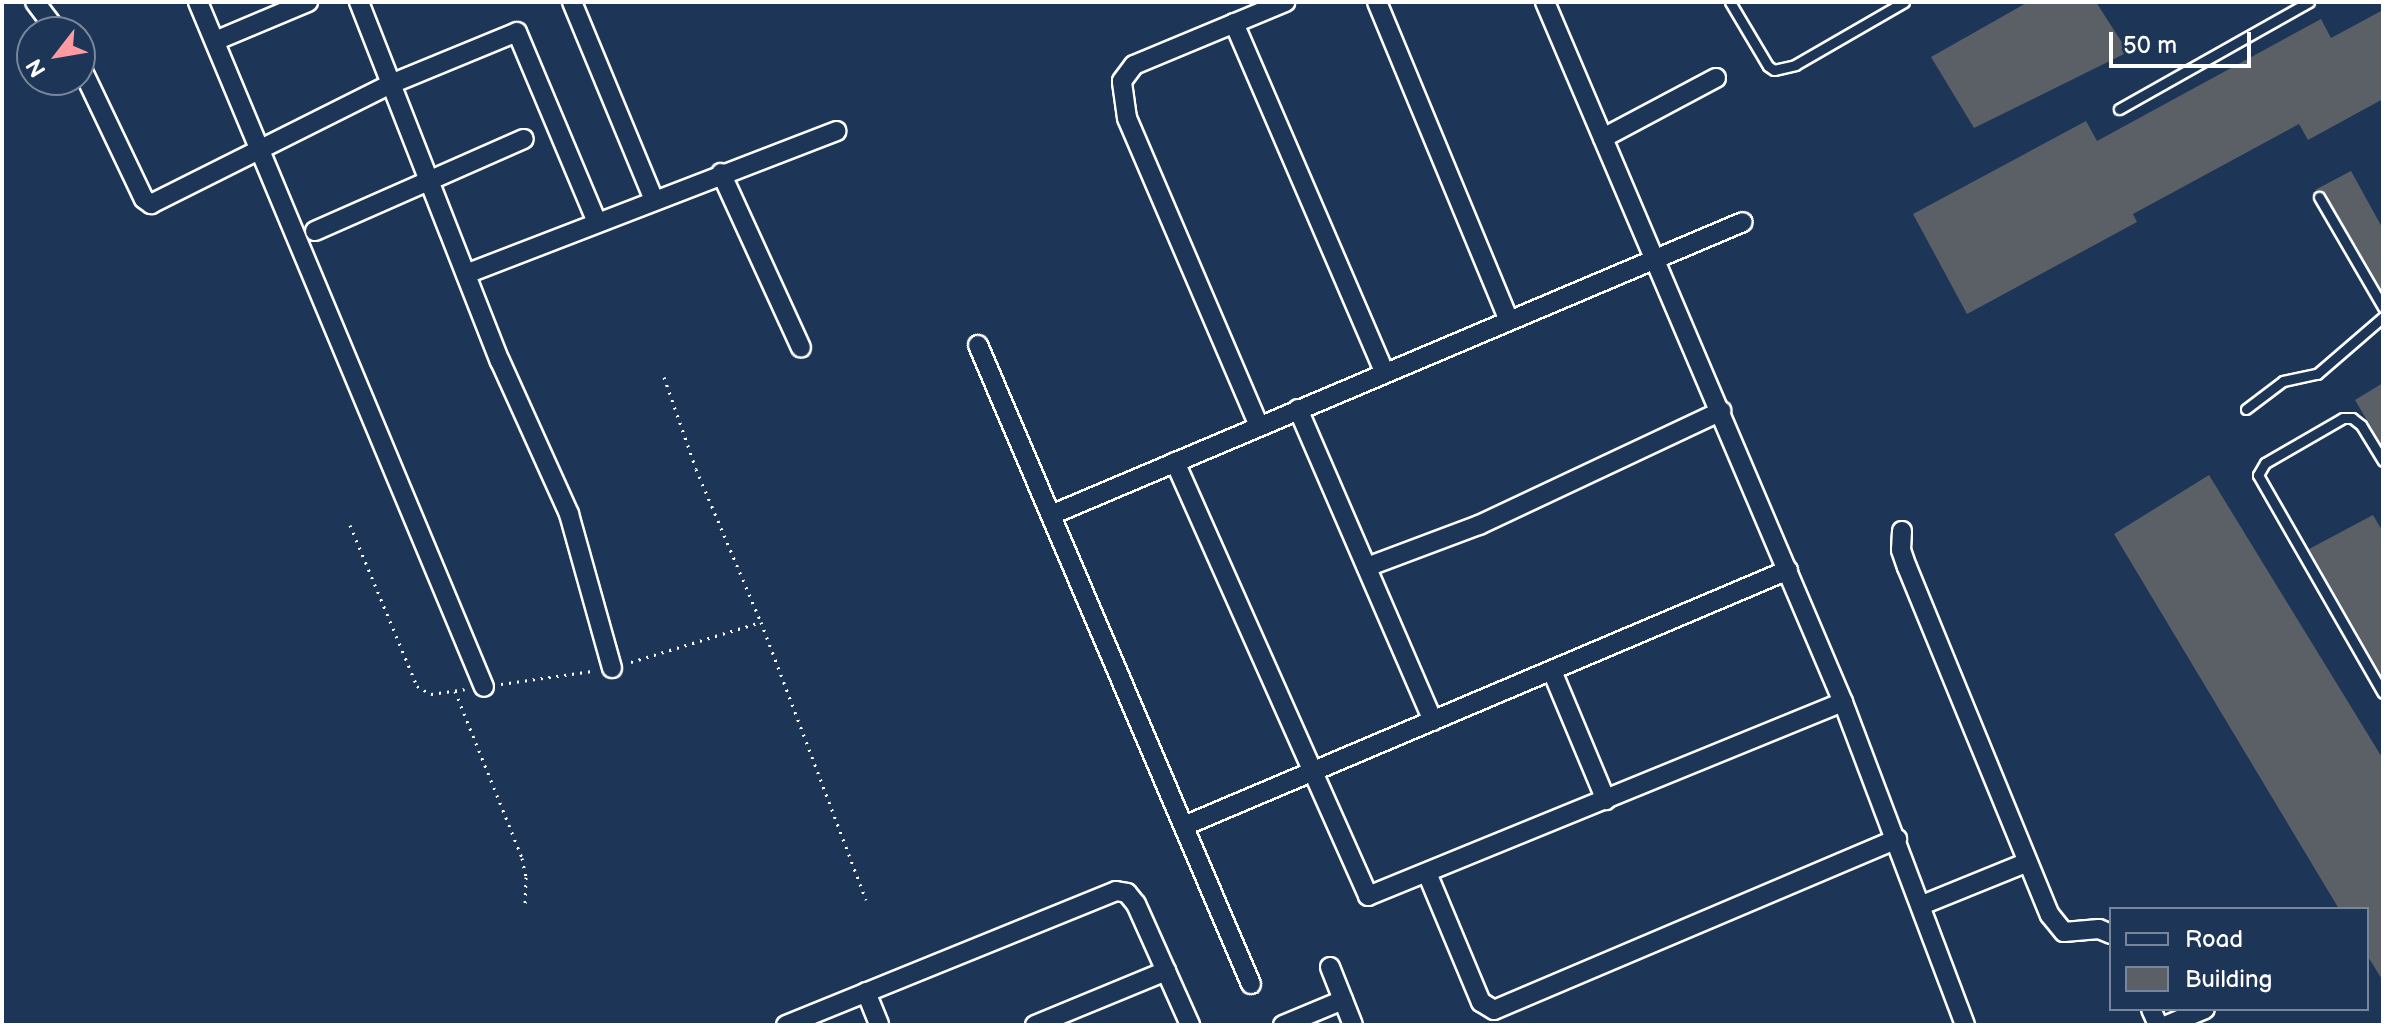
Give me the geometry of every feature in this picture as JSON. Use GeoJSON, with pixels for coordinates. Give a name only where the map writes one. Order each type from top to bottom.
{"type":"FeatureCollection","features":[{"type":"Feature","properties":{"kind":"street"},"geometry":{"type":"LineString","coordinates":[[198,2],[484,687]]}},
{"type":"Feature","properties":{"kind":"street"},"geometry":{"type":"LineString","coordinates":[[215,41],[308,2]]}},
{"type":"Feature","properties":{"kind":"street"},"geometry":{"type":"LineString","coordinates":[[359,2],[466,274],[574,529],[612,668]]}},
{"type":"Feature","properties":{"kind":"street"},"geometry":{"type":"LineString","coordinates":[[572,2],[654,200]]}},
{"type":"Feature","properties":{"kind":"street"},"geometry":{"type":"LineString","coordinates":[[1259,426],[1127,118],[1122,91],[1128,68],[1285,2]]}},
{"type":"Feature","properties":{"kind":"street"},"geometry":{"type":"LineString","coordinates":[[1377,2],[1509,321]]}},
{"type":"Feature","properties":{"kind":"street"},"geometry":{"type":"LineString","coordinates":[[1545,2],[1843,702],[1965,1025]]}},
{"type":"Feature","properties":{"kind":"street"},"geometry":{"type":"LineString","coordinates":[[1234,23],[1385,373]]}},
{"type":"Feature","properties":{"kind":"street"},"geometry":{"type":"LineString","coordinates":[[95,96],[148,203],[391,84],[517,32],[597,222]]}},
{"type":"Feature","properties":{"kind":"street"},"geometry":{"type":"LineString","coordinates":[[1603,138],[1716,78]]}},
{"type":"Feature","properties":{"kind":"street"},"geometry":{"type":"LineString","coordinates":[[466,274],[836,131]]}},
{"type":"Feature","properties":{"kind":"street"},"geometry":{"type":"LineString","coordinates":[[315,231],[524,139]]}},
{"type":"Feature","properties":{"kind":"street"},"geometry":{"type":"LineString","coordinates":[[721,173],[801,348]]}},
{"type":"Feature","properties":{"kind":"street"},"geometry":{"type":"LineString","coordinates":[[1051,515],[1743,222]]}},
{"type":"Feature","properties":{"kind":"street"},"geometry":{"type":"LineString","coordinates":[[978,345],[1251,984]]}},
{"type":"Feature","properties":{"kind":"street"},"geometry":{"type":"LineString","coordinates":[[1298,409],[1433,721]]}},
{"type":"Feature","properties":{"kind":"street"},"geometry":{"type":"LineString","coordinates":[[1367,567],[1479,525],[1721,411]]}},
{"type":"Feature","properties":{"kind":"street"},"geometry":{"type":"LineString","coordinates":[[1175,462],[1365,895],[1376,895],[1843,702]]}},
{"type":"Feature","properties":{"kind":"street"},"geometry":{"type":"LineString","coordinates":[[1902,531],[1901,550],[1907,567],[2028,862],[2059,928],[2064,932],[2099,929],[2109,933]]}},
{"type":"Feature","properties":{"kind":"street"},"geometry":{"type":"LineString","coordinates":[[1184,826],[1788,570]]}},
{"type":"Feature","properties":{"kind":"street"},"geometry":{"type":"LineString","coordinates":[[1552,671],[1606,800]]}},
{"type":"Feature","properties":{"kind":"street"},"geometry":{"type":"LineString","coordinates":[[1427,873],[1481,1002],[1494,1010],[1897,839]]}},
{"type":"Feature","properties":{"kind":"street"},"geometry":{"type":"LineString","coordinates":[[1922,905],[2028,862]]}},
{"type":"Feature","properties":{"kind":"street"},"geometry":{"type":"LineString","coordinates":[[786,1025],[1116,891],[1127,893],[1133,899],[1190,1025]]}},
{"type":"Feature","properties":{"kind":"street"},"geometry":{"type":"LineString","coordinates":[[1330,967],[1353,1025]]}},
{"type":"Feature","properties":{"kind":"street"},"geometry":{"type":"LineString","coordinates":[[1035,1025],[1166,971]]}},
{"type":"Feature","properties":{"kind":"street"},"geometry":{"type":"LineString","coordinates":[[866,992],[879,1025]]}},
{"type":"Feature","properties":{"kind":"street"},"geometry":{"type":"LineString","coordinates":[[1283,1025],[1343,1000]]}},
{"type":"Feature","properties":{"kind":"street"},"geometry":{"type":"LineString","coordinates":[[2167,1025],[2200,1011]]}},
{"type":"Feature","properties":{"kind":"lane"},"geometry":{"type":"LineString","coordinates":[[1730,2],[1768,66],[1774,70],[1795,65],[1904,2]]}},
{"type":"Feature","properties":{"kind":"lane"},"geometry":{"type":"LineString","coordinates":[[2119,109],[2309,2]]}},
{"type":"Feature","properties":{"kind":"lane"},"geometry":{"type":"LineString","coordinates":[[2319,197],[2383,307]]}},
{"type":"Feature","properties":{"kind":"lane"},"geometry":{"type":"LineString","coordinates":[[2246,409],[2283,381],[2317,374],[2383,317]]}},
{"type":"Feature","properties":{"kind":"lane"},"geometry":{"type":"LineString","coordinates":[[2383,461],[2361,425],[2348,417],[2335,420],[2265,463],[2258,475],[2383,693]]}},
{"type":"Feature","properties":{"kind":"path"},"geometry":{"type":"LineString","coordinates":[[664,377],[696,469],[761,622],[866,900]]}},
{"type":"Feature","properties":{"kind":"path"},"geometry":{"type":"LineString","coordinates":[[350,525],[413,680],[431,694],[612,668],[761,622]]}},
{"type":"Feature","properties":{"kind":"path"},"geometry":{"type":"LineString","coordinates":[[455,691],[522,858],[526,877],[525,904]]}},
{"type":"Feature","properties":{"kind":"building"},"geometry":{"type":"Polygon","coordinates":[[[2028,2],[2096,2],[2128,52],[1974,128],[1931,57],[2028,2]]]}},
{"type":"Feature","properties":{"kind":"building"},"geometry":{"type":"Polygon","coordinates":[[[2383,10],[2383,99],[2308,140],[2299,124],[2133,214],[2137,222],[1967,314],[1913,214],[2086,121],[2097,141],[2321,19],[2331,38],[2383,10]]]}},
{"type":"Feature","properties":{"kind":"building"},"geometry":{"type":"Polygon","coordinates":[[[2351,171],[2383,229],[2383,292],[2325,193],[2315,190],[2351,171]]]}},
{"type":"Feature","properties":{"kind":"building"},"geometry":{"type":"Polygon","coordinates":[[[2383,383],[2383,447],[2355,400],[2383,383]]]}},
{"type":"Feature","properties":{"kind":"building"},"geometry":{"type":"Polygon","coordinates":[[[2209,475],[2383,759],[2383,981],[2369,958],[2369,907],[2338,907],[2114,534],[2209,475]]]}},
{"type":"Feature","properties":{"kind":"building"},"geometry":{"type":"Polygon","coordinates":[[[2373,515],[2383,532],[2383,678],[2309,549],[2373,515]]]}}]}
